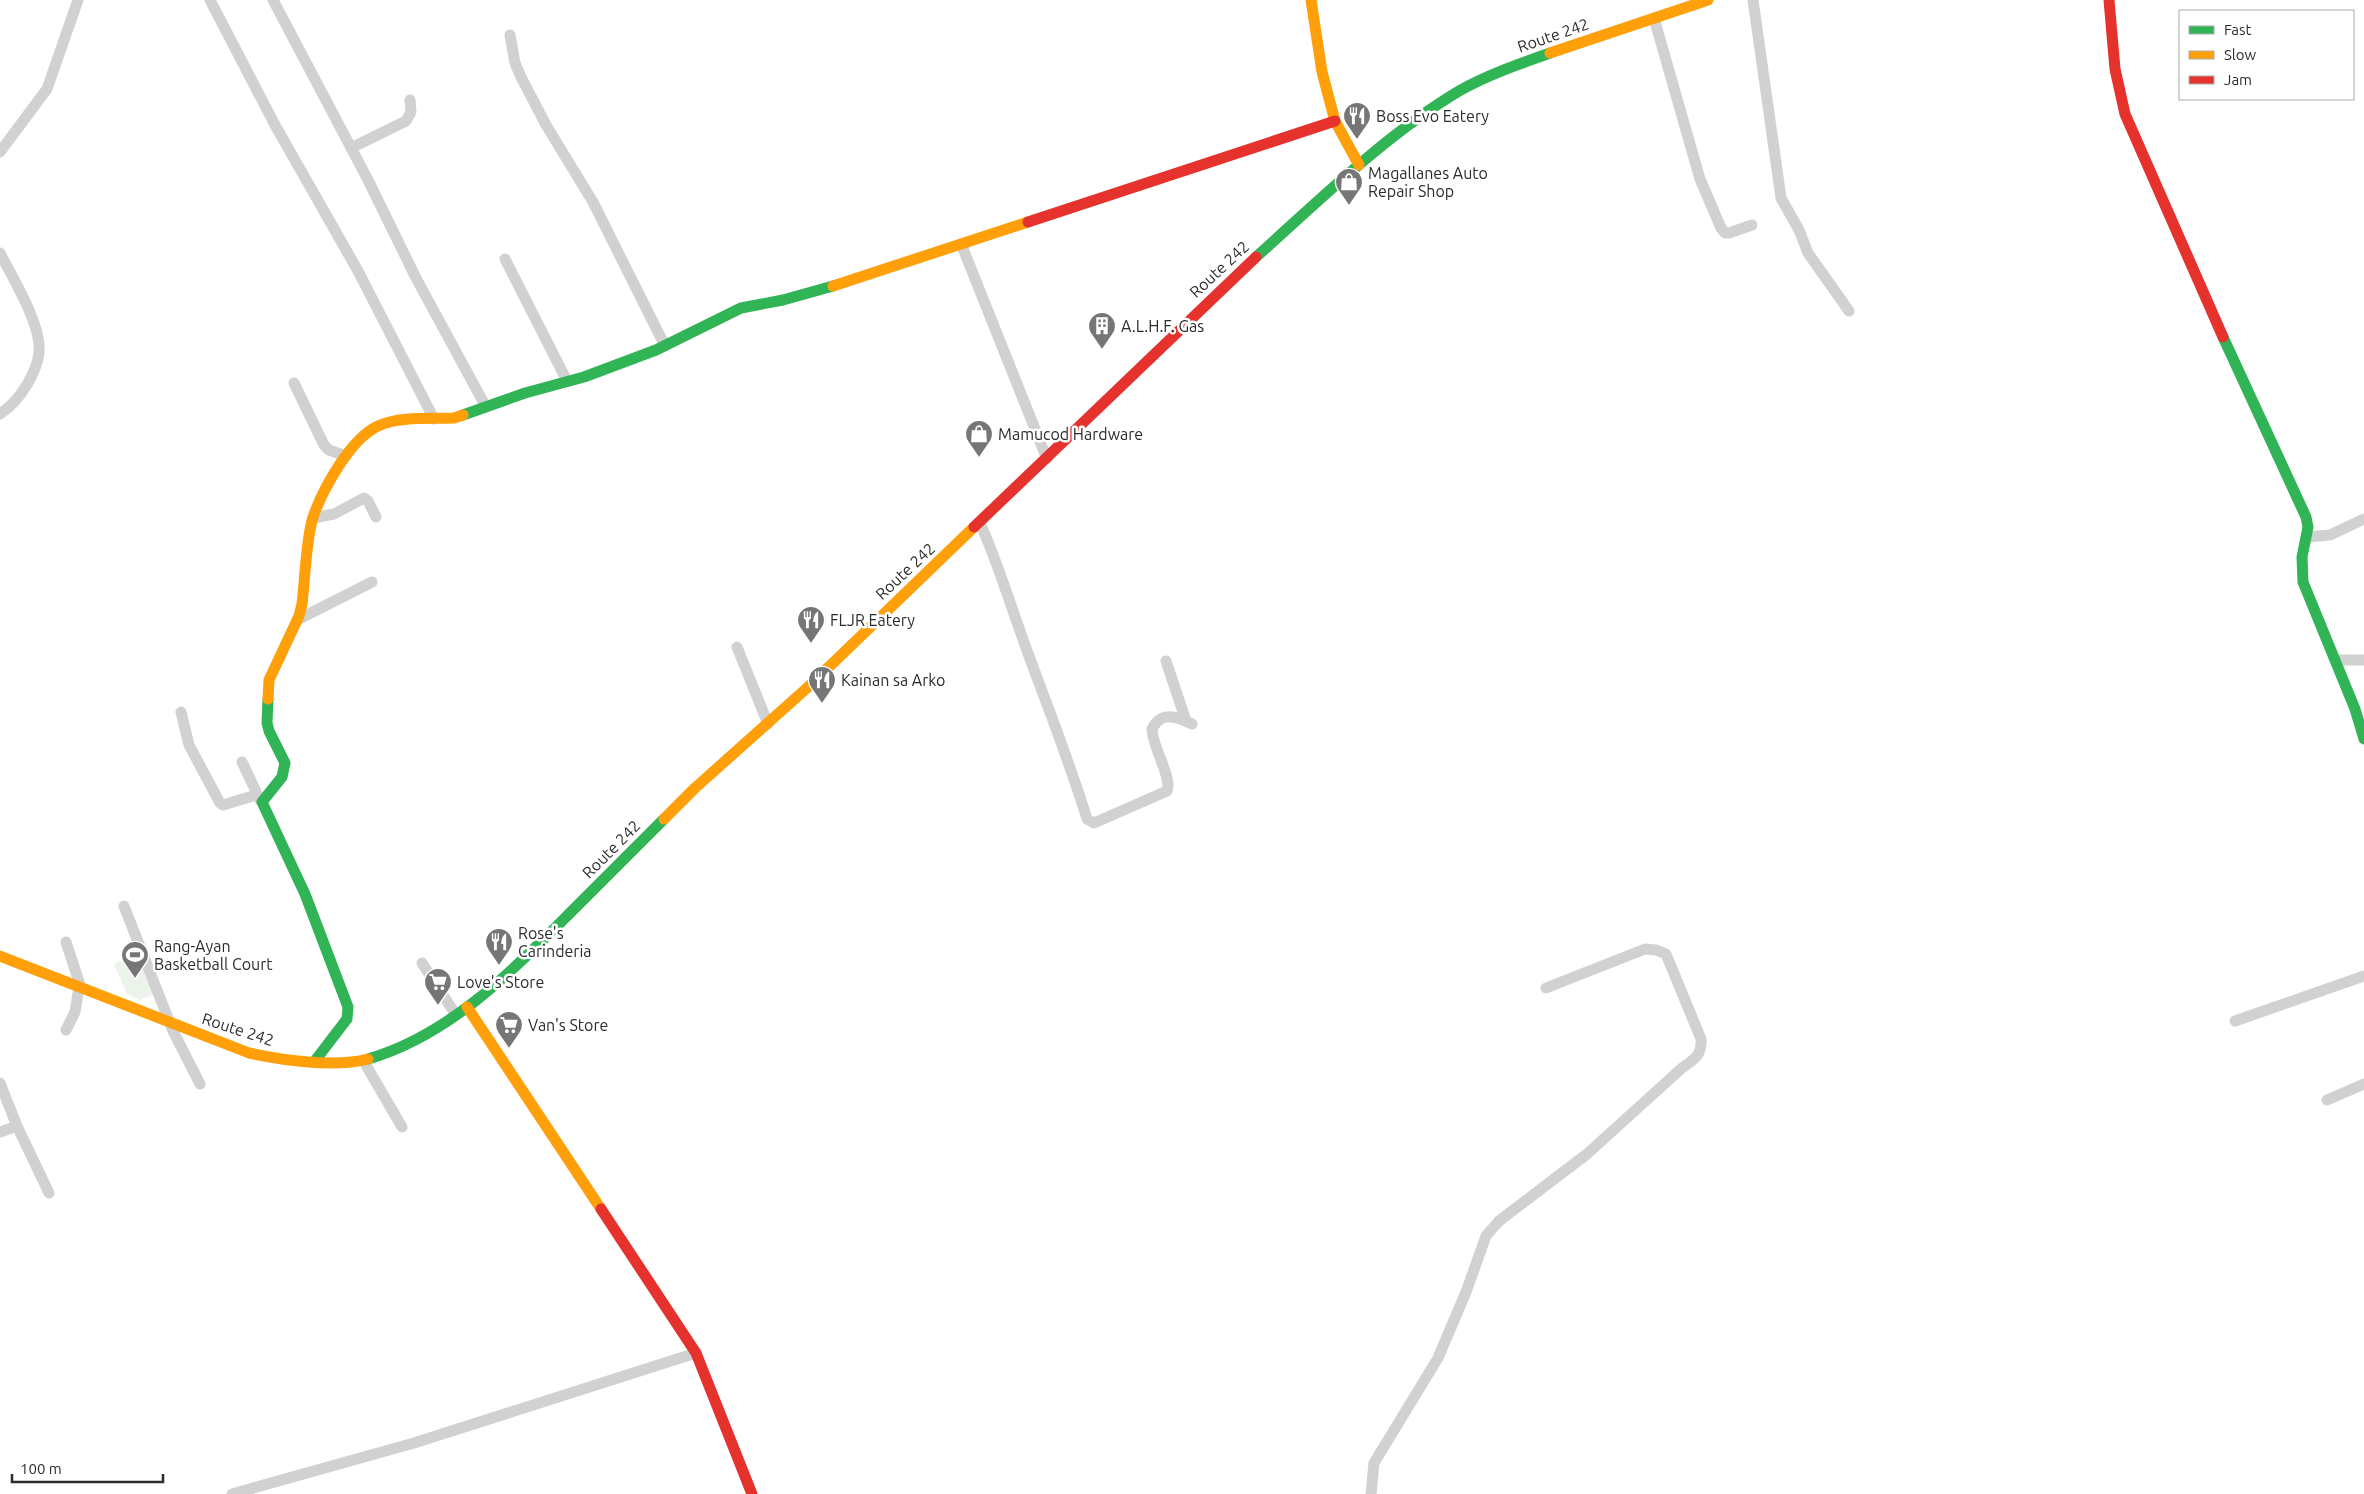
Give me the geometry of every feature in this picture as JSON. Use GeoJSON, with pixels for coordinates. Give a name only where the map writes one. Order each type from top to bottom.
{"type":"FeatureCollection","features":[{"type":"Feature","properties":{"kind":"street"},"geometry":{"type":"LineString","coordinates":[[0,152],[47,89],[78,0]]}},
{"type":"Feature","properties":{"kind":"street"},"geometry":{"type":"LineString","coordinates":[[210,0],[275,126],[358,271],[434,420]]}},
{"type":"Feature","properties":{"kind":"street"},"geometry":{"type":"LineString","coordinates":[[273,0],[351,148],[416,278],[486,407]]}},
{"type":"Feature","properties":{"kind":"street"},"geometry":{"type":"LineString","coordinates":[[1311,0],[1322,72],[1335,121],[1360,165]]}},
{"type":"Feature","properties":{"kind":"street","name":"Route 242"},"geometry":{"type":"LineString","coordinates":[[0,956],[249,1053],[282,1060],[314,1062],[363,1060],[395,1051],[456,1015],[505,978],[695,788],[768,724],[980,523],[1254,258],[1414,120],[1484,78],[1533,58],[1708,0]]}},
{"type":"Feature","properties":{"kind":"street"},"geometry":{"type":"LineString","coordinates":[[1753,0],[1781,198],[1799,230],[1808,253],[1849,312]]}},
{"type":"Feature","properties":{"kind":"street"},"geometry":{"type":"LineString","coordinates":[[2109,0],[2114,70],[2125,114],[2254,409],[2306,517],[2308,527],[2302,557],[2303,582],[2355,709],[2364,739]]}},
{"type":"Feature","properties":{"kind":"street"},"geometry":{"type":"LineString","coordinates":[[1654,18],[1700,179],[1721,228],[1725,234],[1729,234],[1752,225]]}},
{"type":"Feature","properties":{"kind":"street"},"geometry":{"type":"LineString","coordinates":[[510,35],[515,64],[521,77],[546,125],[593,202],[665,346]]}},
{"type":"Feature","properties":{"kind":"street"},"geometry":{"type":"LineString","coordinates":[[351,148],[406,121],[410,112],[410,100]]}},
{"type":"Feature","properties":{"kind":"street"},"geometry":{"type":"LineString","coordinates":[[181,712],[189,745],[220,803],[223,805],[259,798],[282,777],[285,763],[267,722],[269,680],[297,620],[302,604],[312,518],[317,505],[346,456],[361,438],[378,426],[410,420],[454,418],[626,362],[665,346],[741,308],[783,300],[962,246],[1335,121]]}},
{"type":"Feature","properties":{"kind":"street"},"geometry":{"type":"LineString","coordinates":[[962,246],[1047,458]]}},
{"type":"Feature","properties":{"kind":"street"},"geometry":{"type":"LineString","coordinates":[[0,252],[38,336],[39,355],[23,392],[0,414]]}},
{"type":"Feature","properties":{"kind":"street"},"geometry":{"type":"LineString","coordinates":[[505,259],[566,381]]}},
{"type":"Feature","properties":{"kind":"street"},"geometry":{"type":"LineString","coordinates":[[294,383],[324,445],[329,450],[346,456]]}},
{"type":"Feature","properties":{"kind":"street"},"geometry":{"type":"LineString","coordinates":[[312,518],[334,514],[364,498],[368,501],[376,517]]}},
{"type":"Feature","properties":{"kind":"street"},"geometry":{"type":"LineString","coordinates":[[2307,537],[2330,535],[2364,519]]}},
{"type":"Feature","properties":{"kind":"street"},"geometry":{"type":"LineString","coordinates":[[980,523],[1004,582],[1024,644],[1075,780],[1087,819],[1094,823],[1167,791],[1169,783],[1159,757],[1152,729],[1161,718],[1166,716],[1189,722],[1166,661]]}},
{"type":"Feature","properties":{"kind":"street"},"geometry":{"type":"LineString","coordinates":[[297,620],[372,582]]}},
{"type":"Feature","properties":{"kind":"street"},"geometry":{"type":"LineString","coordinates":[[737,647],[768,724]]}},
{"type":"Feature","properties":{"kind":"street"},"geometry":{"type":"LineString","coordinates":[[2335,660],[2364,660]]}},
{"type":"Feature","properties":{"kind":"street"},"geometry":{"type":"LineString","coordinates":[[242,762],[305,894],[348,1007],[347,1019],[314,1062]]}},
{"type":"Feature","properties":{"kind":"street"},"geometry":{"type":"LineString","coordinates":[[124,906],[169,1022],[200,1084]]}},
{"type":"Feature","properties":{"kind":"street"},"geometry":{"type":"LineString","coordinates":[[66,942],[80,987],[76,1012],[66,1030]]}},
{"type":"Feature","properties":{"kind":"street"},"geometry":{"type":"LineString","coordinates":[[1371,1494],[1374,1463],[1438,1358],[1466,1292],[1486,1236],[1499,1221],[1587,1154],[1682,1068],[1699,1056],[1702,1050],[1702,1039],[1666,954],[1661,952],[1645,949],[1546,988]]}},
{"type":"Feature","properties":{"kind":"street"},"geometry":{"type":"LineString","coordinates":[[422,963],[456,1015]]}},
{"type":"Feature","properties":{"kind":"street"},"geometry":{"type":"LineString","coordinates":[[2235,1021],[2364,976]]}},
{"type":"Feature","properties":{"kind":"street"},"geometry":{"type":"LineString","coordinates":[[467,1007],[696,1353],[752,1494]]}},
{"type":"Feature","properties":{"kind":"street"},"geometry":{"type":"LineString","coordinates":[[363,1060],[402,1127]]}},
{"type":"Feature","properties":{"kind":"street"},"geometry":{"type":"LineString","coordinates":[[0,1083],[17,1126],[49,1193]]}},
{"type":"Feature","properties":{"kind":"street"},"geometry":{"type":"LineString","coordinates":[[2327,1100],[2364,1084]]}},
{"type":"Feature","properties":{"kind":"street"},"geometry":{"type":"LineString","coordinates":[[0,1132],[17,1126]]}},
{"type":"Feature","properties":{"kind":"street"},"geometry":{"type":"LineString","coordinates":[[232,1494],[414,1443],[696,1353]]}},
{"type":"Feature","properties":{"kind":"shaded area","name":"Rang-Ayan Basketball Court"},"geometry":{"type":"Polygon","coordinates":[[[139,954],[156,993],[140,1000],[127,994],[114,964],[139,954]]]}},
{"type":"Feature","properties":{"kind":"traffic: fast"},"geometry":{"type":"LineString","coordinates":[[1256,257],[1354,169],[1431,109],[1459,91],[1481,80],[1550,53]]}},
{"type":"Feature","properties":{"kind":"traffic: fast"},"geometry":{"type":"LineString","coordinates":[[463,415],[525,393],[584,377],[656,350],[741,308],[783,300],[833,286]]}},
{"type":"Feature","properties":{"kind":"traffic: fast"},"geometry":{"type":"LineString","coordinates":[[2223,337],[2306,517],[2308,527],[2302,557],[2303,582],[2355,709],[2364,739]]}},
{"type":"Feature","properties":{"kind":"traffic: fast"},"geometry":{"type":"LineString","coordinates":[[268,699],[267,723],[269,731],[285,763],[282,777],[262,802],[305,894],[348,1007],[347,1019],[314,1062]]}},
{"type":"Feature","properties":{"kind":"traffic: fast"},"geometry":{"type":"LineString","coordinates":[[368,1059],[397,1049],[425,1035],[451,1019],[476,1000],[545,938],[664,819]]}},
{"type":"Feature","properties":{"kind":"traffic: slow"},"geometry":{"type":"LineString","coordinates":[[1311,0],[1322,72],[1335,121],[1359,165]]}},
{"type":"Feature","properties":{"kind":"traffic: slow"},"geometry":{"type":"LineString","coordinates":[[1550,53],[1708,0]]}},
{"type":"Feature","properties":{"kind":"traffic: slow"},"geometry":{"type":"LineString","coordinates":[[833,286],[1028,222]]}},
{"type":"Feature","properties":{"kind":"traffic: slow"},"geometry":{"type":"LineString","coordinates":[[268,699],[269,680],[299,616],[302,604],[307,548],[313,517],[323,493],[339,466],[357,442],[378,426],[406,419],[454,418],[463,415]]}},
{"type":"Feature","properties":{"kind":"traffic: slow"},"geometry":{"type":"LineString","coordinates":[[664,819],[695,788],[807,688],[974,527]]}},
{"type":"Feature","properties":{"kind":"traffic: slow"},"geometry":{"type":"LineString","coordinates":[[0,956],[249,1053],[325,1063],[355,1062],[368,1059]]}},
{"type":"Feature","properties":{"kind":"traffic: slow"},"geometry":{"type":"LineString","coordinates":[[467,1007],[601,1209]]}},
{"type":"Feature","properties":{"kind":"traffic: jam"},"geometry":{"type":"LineString","coordinates":[[2109,0],[2115,69],[2125,114],[2223,337]]}},
{"type":"Feature","properties":{"kind":"traffic: jam"},"geometry":{"type":"LineString","coordinates":[[1028,222],[1335,121]]}},
{"type":"Feature","properties":{"kind":"traffic: jam"},"geometry":{"type":"LineString","coordinates":[[974,527],[1256,257]]}},
{"type":"Feature","properties":{"kind":"traffic: jam"},"geometry":{"type":"LineString","coordinates":[[601,1209],[696,1353],[752,1494]]}},
{"type":"Feature","properties":{"kind":"place","name":"Boss Evo Eatery"},"geometry":{"type":"Point","coordinates":[1357,140]}},
{"type":"Feature","properties":{"kind":"place","name":"Magallanes Auto Repair Shop"},"geometry":{"type":"Point","coordinates":[1349,206]}},
{"type":"Feature","properties":{"kind":"place","name":"A.L.H.F. Gas"},"geometry":{"type":"Point","coordinates":[1102,350]}},
{"type":"Feature","properties":{"kind":"place","name":"Mamucod Hardware"},"geometry":{"type":"Point","coordinates":[979,458]}},
{"type":"Feature","properties":{"kind":"place","name":"FLJR Eatery"},"geometry":{"type":"Point","coordinates":[811,644]}},
{"type":"Feature","properties":{"kind":"place","name":"Kainan sa Arko"},"geometry":{"type":"Point","coordinates":[822,704]}},
{"type":"Feature","properties":{"kind":"place","name":"Rose's Carinderia"},"geometry":{"type":"Point","coordinates":[499,966]}},
{"type":"Feature","properties":{"kind":"place","name":"Rang-Ayan Basketball Court"},"geometry":{"type":"Point","coordinates":[135,979]}},
{"type":"Feature","properties":{"kind":"place","name":"Love's Store"},"geometry":{"type":"Point","coordinates":[438,1006]}},
{"type":"Feature","properties":{"kind":"place","name":"Van's Store"},"geometry":{"type":"Point","coordinates":[509,1049]}}]}
